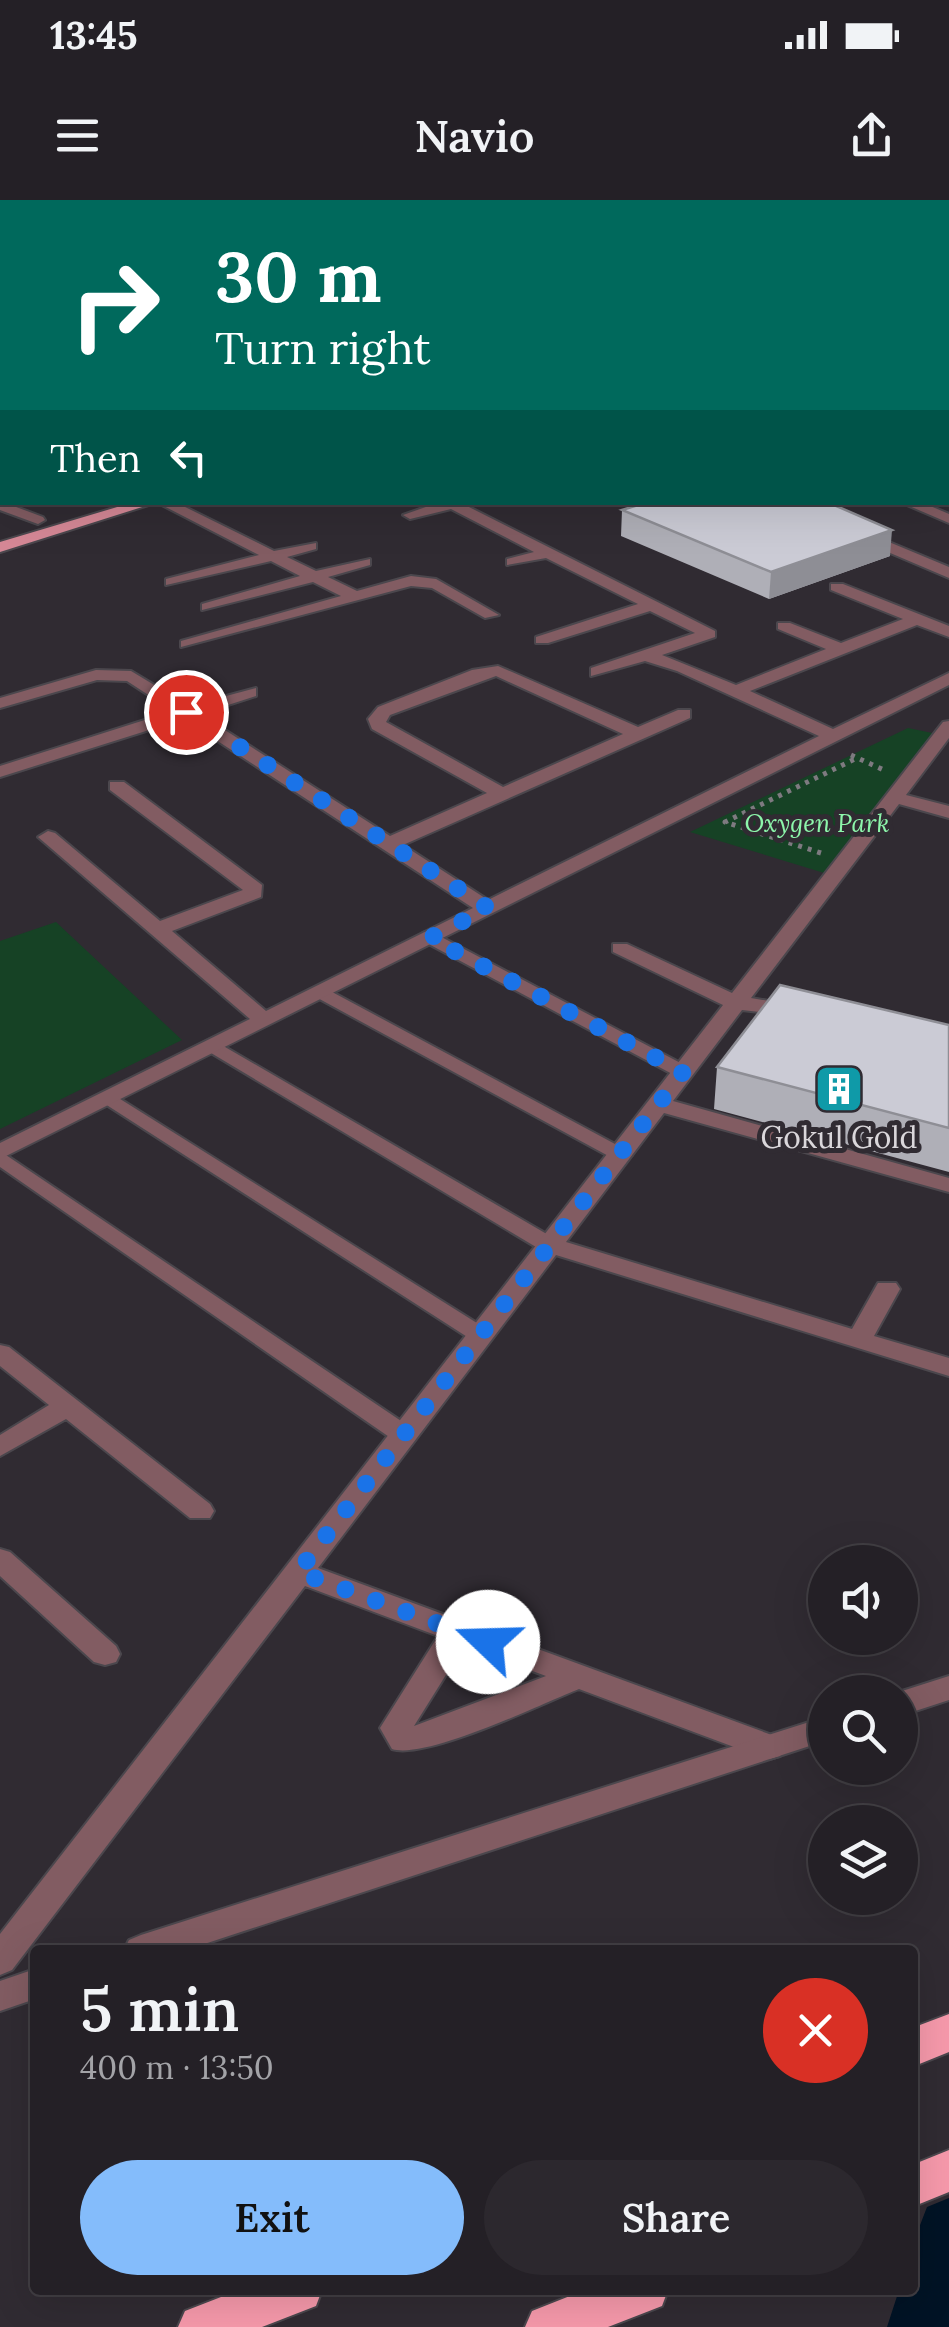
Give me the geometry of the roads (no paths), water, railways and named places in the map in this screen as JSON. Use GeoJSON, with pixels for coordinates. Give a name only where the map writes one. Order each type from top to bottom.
{"type":"FeatureCollection","features":[{"type":"Feature","properties":{"kind":"highway"},"geometry":{"type":"LineString","coordinates":[[918,2046],[948,2033]]}},
{"type":"Feature","properties":{"kind":"highway"},"geometry":{"type":"LineString","coordinates":[[918,2184],[949,2171]]}},
{"type":"Feature","properties":{"kind":"highway"},"geometry":{"type":"LineString","coordinates":[[202,2327],[286,2295]]}},
{"type":"Feature","properties":{"kind":"highway"},"geometry":{"type":"LineString","coordinates":[[550,2327],[633,2295]]}},
{"type":"Feature","properties":{"kind":"main road"},"geometry":{"type":"LineString","coordinates":[[0,532],[87,505]]}},
{"type":"Feature","properties":{"kind":"main road"},"geometry":{"type":"LineString","coordinates":[[0,548],[141,505]]}},
{"type":"Feature","properties":{"kind":"street"},"geometry":{"type":"LineString","coordinates":[[0,505],[38,520]]}},
{"type":"Feature","properties":{"kind":"street"},"geometry":{"type":"LineString","coordinates":[[169,505],[354,596]]}},
{"type":"Feature","properties":{"kind":"street"},"geometry":{"type":"LineString","coordinates":[[410,514],[445,505]]}},
{"type":"Feature","properties":{"kind":"street"},"geometry":{"type":"LineString","coordinates":[[451,505],[709,634],[598,672]]}},
{"type":"Feature","properties":{"kind":"street"},"geometry":{"type":"LineString","coordinates":[[914,505],[949,519]]}},
{"type":"Feature","properties":{"kind":"street"},"geometry":{"type":"LineString","coordinates":[[849,531],[945,568]]}},
{"type":"Feature","properties":{"kind":"street"},"geometry":{"type":"LineString","coordinates":[[172,582],[311,546]]}},
{"type":"Feature","properties":{"kind":"street"},"geometry":{"type":"LineString","coordinates":[[512,562],[548,553]]}},
{"type":"Feature","properties":{"kind":"street"},"geometry":{"type":"LineString","coordinates":[[208,607],[365,562]]}},
{"type":"Feature","properties":{"kind":"street"},"geometry":{"type":"LineString","coordinates":[[187,644],[424,580],[491,615]]}},
{"type":"Feature","properties":{"kind":"street"},"geometry":{"type":"LineString","coordinates":[[837,587],[949,632]]}},
{"type":"Feature","properties":{"kind":"street"},"geometry":{"type":"LineString","coordinates":[[542,640],[652,606]]}},
{"type":"Feature","properties":{"kind":"street"},"geometry":{"type":"LineString","coordinates":[[736,691],[917,619]]}},
{"type":"Feature","properties":{"kind":"street"},"geometry":{"type":"LineString","coordinates":[[784,626],[840,650]]}},
{"type":"Feature","properties":{"kind":"street"},"geometry":{"type":"LineString","coordinates":[[646,656],[683,667],[834,736]]}},
{"type":"Feature","properties":{"kind":"street"},"geometry":{"type":"LineString","coordinates":[[502,794],[378,725],[377,718],[384,711],[478,674],[498,671],[638,734]]}},
{"type":"Feature","properties":{"kind":"street"},"geometry":{"type":"LineString","coordinates":[[0,702],[112,672],[130,676],[488,908]]}},
{"type":"Feature","properties":{"kind":"street"},"geometry":{"type":"LineString","coordinates":[[0,1154],[949,678]]}},
{"type":"Feature","properties":{"kind":"street"},"geometry":{"type":"LineString","coordinates":[[0,772],[250,692]]}},
{"type":"Feature","properties":{"kind":"street"},"geometry":{"type":"LineString","coordinates":[[388,844],[684,714]]}},
{"type":"Feature","properties":{"kind":"street"},"geometry":{"type":"LineString","coordinates":[[0,1960],[949,726]]}},
{"type":"Feature","properties":{"kind":"street"},"geometry":{"type":"LineString","coordinates":[[117,786],[252,885],[254,893],[156,930]]}},
{"type":"Feature","properties":{"kind":"street"},"geometry":{"type":"LineString","coordinates":[[894,797],[949,812]]}},
{"type":"Feature","properties":{"kind":"street"},"geometry":{"type":"LineString","coordinates":[[48,837],[264,1020]]}},
{"type":"Feature","properties":{"kind":"street"},"geometry":{"type":"LineString","coordinates":[[620,948],[735,1002],[828,1019]]}},
{"type":"Feature","properties":{"kind":"street"},"geometry":{"type":"LineString","coordinates":[[658,1104],[949,1185]]}},
{"type":"Feature","properties":{"kind":"street"},"geometry":{"type":"LineString","coordinates":[[549,1245],[949,1367]]}},
{"type":"Feature","properties":{"kind":"street"},"geometry":{"type":"LineString","coordinates":[[859,1340],[887,1289]]}},
{"type":"Feature","properties":{"kind":"street"},"geometry":{"type":"LineString","coordinates":[[0,1352],[200,1511]]}},
{"type":"Feature","properties":{"kind":"street"},"geometry":{"type":"LineString","coordinates":[[0,1447],[69,1405]]}},
{"type":"Feature","properties":{"kind":"street"},"geometry":{"type":"LineString","coordinates":[[0,1559],[105,1654]]}},
{"type":"Feature","properties":{"kind":"street"},"geometry":{"type":"LineString","coordinates":[[298,1572],[769,1747]]}},
{"type":"Feature","properties":{"kind":"street"},"geometry":{"type":"LineString","coordinates":[[458,1630],[396,1728],[396,1736],[403,1740],[423,1737],[579,1676]]}},
{"type":"Feature","properties":{"kind":"street"},"geometry":{"type":"LineString","coordinates":[[918,1698],[949,1688]]}},
{"type":"Feature","properties":{"kind":"street"},"geometry":{"type":"LineString","coordinates":[[156,1945],[808,1734]]}},
{"type":"Feature","properties":{"kind":"street"},"geometry":{"type":"LineString","coordinates":[[0,1996],[30,1986]]}},
{"type":"Feature","properties":{"kind":"lane"},"geometry":{"type":"LineString","coordinates":[[430,938],[683,1072]]}},
{"type":"Feature","properties":{"kind":"lane"},"geometry":{"type":"LineString","coordinates":[[320,992],[622,1155]]}},
{"type":"Feature","properties":{"kind":"lane"},"geometry":{"type":"LineString","coordinates":[[213,1046],[549,1245]]}},
{"type":"Feature","properties":{"kind":"lane"},"geometry":{"type":"LineString","coordinates":[[108,1098],[480,1335]]}},
{"type":"Feature","properties":{"kind":"lane"},"geometry":{"type":"LineString","coordinates":[[0,1154],[404,1434]]}},
{"type":"Feature","properties":{"kind":"waterway"},"geometry":{"type":"LineString","coordinates":[[919,2327],[949,2227]]}},
{"type":"Feature","properties":{"kind":"place","name":"Gokul Gold"},"geometry":{"type":"Point","coordinates":[839,1089]}},
{"type":"Feature","properties":{"kind":"park label","name":"Oxygen Park"},"geometry":{"type":"Point","coordinates":[817,823]}}]}
